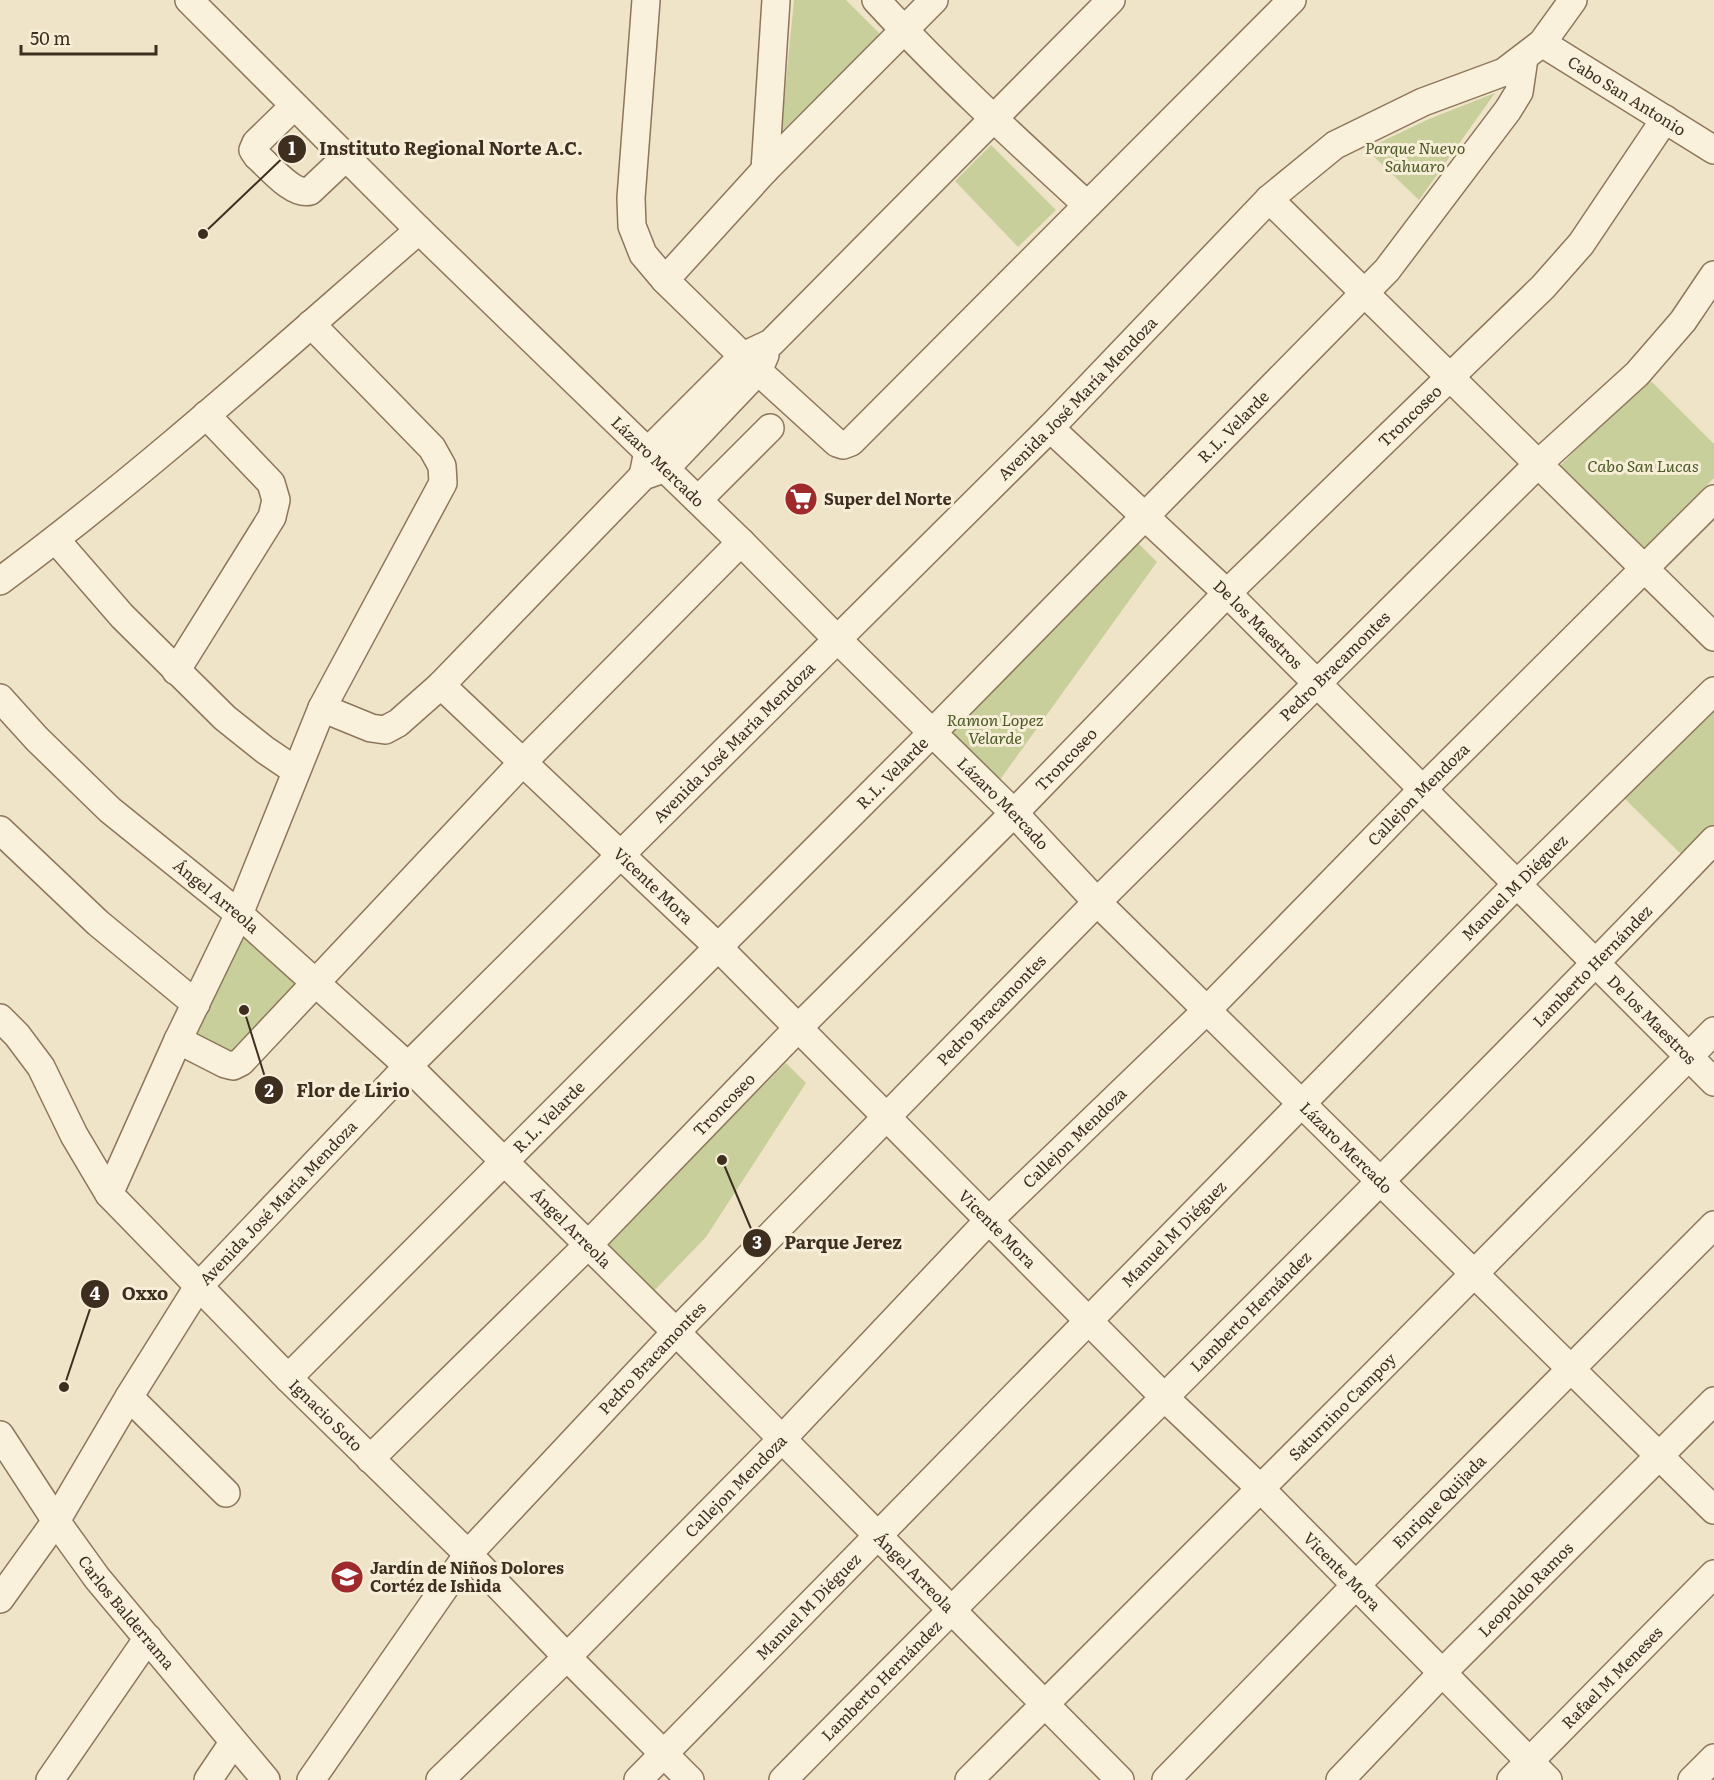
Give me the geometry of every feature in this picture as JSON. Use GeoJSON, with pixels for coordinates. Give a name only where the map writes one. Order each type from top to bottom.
{"type":"FeatureCollection","features":[{"type":"Feature","properties":{"kind":"street","name":"Lázaro Mercado"},"geometry":{"type":"LineString","coordinates":[[189,0],[652,465],[698,500],[741,542],[1014,813],[1098,902],[1300,1103],[1714,1510]]}},
{"type":"Feature","properties":{"kind":"street"},"geometry":{"type":"LineString","coordinates":[[646,0],[631,198],[632,226],[643,254],[665,280],[751,363],[837,443],[843,445],[850,442],[1292,0]]}},
{"type":"Feature","properties":{"kind":"street"},"geometry":{"type":"LineString","coordinates":[[765,170],[776,0]]}},
{"type":"Feature","properties":{"kind":"street"},"geometry":{"type":"LineString","coordinates":[[876,0],[903,30],[994,119],[1086,204]]}},
{"type":"Feature","properties":{"kind":"street"},"geometry":{"type":"LineString","coordinates":[[665,280],[765,170],[934,0]]}},
{"type":"Feature","properties":{"kind":"street"},"geometry":{"type":"LineString","coordinates":[[322,708],[371,728],[385,730],[398,723],[441,686],[751,363],[1111,0]]}},
{"type":"Feature","properties":{"kind":"street","name":"Avenida José María Mendoza"},"geometry":{"type":"LineString","coordinates":[[0,1599],[56,1521],[129,1397],[198,1287],[408,1066],[1050,428],[1269,199],[1335,145],[1423,102],[1504,72],[1533,50],[1574,0]]}},
{"type":"Feature","properties":{"kind":"street","name":"Cabo San Antonio"},"geometry":{"type":"LineString","coordinates":[[1533,50],[1665,119],[1714,150]]}},
{"type":"Feature","properties":{"kind":"street","name":"R.L. Velarde"},"geometry":{"type":"LineString","coordinates":[[288,1378],[503,1160],[932,733],[1387,270],[1508,110],[1518,93],[1533,50]]}},
{"type":"Feature","properties":{"kind":"street"},"geometry":{"type":"LineString","coordinates":[[294,106],[256,143],[253,150],[257,156],[294,190],[303,193],[310,191],[346,157]]}},
{"type":"Feature","properties":{"kind":"street","name":"Troncoseo"},"geometry":{"type":"LineString","coordinates":[[370,1459],[588,1245],[798,1028],[1014,813],[1227,593],[1544,287],[1581,244],[1665,119]]}},
{"type":"Feature","properties":{"kind":"street"},"geometry":{"type":"LineString","coordinates":[[1269,199],[1714,637]]}},
{"type":"Feature","properties":{"kind":"street"},"geometry":{"type":"LineString","coordinates":[[0,581],[56,540],[206,415],[419,230]]}},
{"type":"Feature","properties":{"kind":"street","name":"Pedro Bracamontes"},"geometry":{"type":"LineString","coordinates":[[310,1780],[468,1554],[676,1332],[1098,902],[1538,464],[1637,374],[1683,321],[1714,275]]}},
{"type":"Feature","properties":{"kind":"street"},"geometry":{"type":"LineString","coordinates":[[109,1194],[178,1040],[239,914],[322,708],[443,483],[442,466],[432,448],[311,324]]}},
{"type":"Feature","properties":{"kind":"street"},"geometry":{"type":"LineString","coordinates":[[176,671],[272,517],[276,500],[271,483],[206,415]]}},
{"type":"Feature","properties":{"kind":"street"},"geometry":{"type":"LineString","coordinates":[[698,500],[770,428]]}},
{"type":"Feature","properties":{"kind":"street","name":"De los Maestros"},"geometry":{"type":"LineString","coordinates":[[1050,428],[1227,593],[1714,1082]]}},
{"type":"Feature","properties":{"kind":"street","name":"Callejon Mendoza"},"geometry":{"type":"LineString","coordinates":[[440,1780],[567,1657],[781,1440],[988,1221],[1207,1010],[1422,790],[1714,499]]}},
{"type":"Feature","properties":{"kind":"street"},"geometry":{"type":"LineString","coordinates":[[56,540],[122,616],[176,671],[225,718],[296,771]]}},
{"type":"Feature","properties":{"kind":"street"},"geometry":{"type":"LineString","coordinates":[[178,1040],[233,1066],[241,1062],[524,762],[741,542]]}},
{"type":"Feature","properties":{"kind":"street","name":"Vicente Mora"},"geometry":{"type":"LineString","coordinates":[[441,686],[717,946],[1165,1398],[1260,1488],[1442,1673],[1529,1774]]}},
{"type":"Feature","properties":{"kind":"street","name":"Manuel M Diéguez"},"geometry":{"type":"LineString","coordinates":[[638,1780],[1300,1103],[1517,884],[1714,691]]}},
{"type":"Feature","properties":{"kind":"street","name":"Ángel Arreola"},"geometry":{"type":"LineString","coordinates":[[0,698],[37,739],[110,810],[239,914],[408,1066],[676,1332],[1120,1780]]}},
{"type":"Feature","properties":{"kind":"street"},"geometry":{"type":"LineString","coordinates":[[0,830],[98,923],[196,1004]]}},
{"type":"Feature","properties":{"kind":"street","name":"Lamberto Hernández"},"geometry":{"type":"LineString","coordinates":[[783,1780],[1597,963],[1714,840]]}},
{"type":"Feature","properties":{"kind":"street","name":"Ignacio Soto"},"geometry":{"type":"LineString","coordinates":[[0,1018],[18,1035],[41,1067],[74,1135],[109,1194],[288,1378],[468,1554],[690,1780]]}},
{"type":"Feature","properties":{"kind":"street","name":"Saturnino Campoy"},"geometry":{"type":"LineString","coordinates":[[969,1780],[1714,1031]]}},
{"type":"Feature","properties":{"kind":"street","name":"Enrique Quijada"},"geometry":{"type":"LineString","coordinates":[[1166,1780],[1355,1586],[1714,1225]]}},
{"type":"Feature","properties":{"kind":"street"},"geometry":{"type":"LineString","coordinates":[[129,1397],[226,1493]]}},
{"type":"Feature","properties":{"kind":"street","name":"Leopoldo Ramos"},"geometry":{"type":"LineString","coordinates":[[1340,1780],[1442,1673],[1714,1401]]}},
{"type":"Feature","properties":{"kind":"street","name":"Carlos Balderrama"},"geometry":{"type":"LineString","coordinates":[[0,1435],[56,1521],[97,1578],[266,1780]]}},
{"type":"Feature","properties":{"kind":"street","name":"Rafael M Meneses"},"geometry":{"type":"LineString","coordinates":[[1529,1774],[1714,1574]]}},
{"type":"Feature","properties":{"kind":"street"},"geometry":{"type":"LineString","coordinates":[[50,1780],[148,1638]]}},
{"type":"Feature","properties":{"kind":"street"},"geometry":{"type":"LineString","coordinates":[[208,1780],[233,1743]]}},
{"type":"Feature","properties":{"kind":"street"},"geometry":{"type":"LineString","coordinates":[[1692,1780],[1714,1758]]}},
{"type":"Feature","properties":{"kind":"green space"},"geometry":{"type":"Polygon","coordinates":[[[794,0],[846,0],[881,35],[781,132],[794,0]]]}},
{"type":"Feature","properties":{"kind":"green space","name":"Parque Nuevo Sahuaro"},"geometry":{"type":"Polygon","coordinates":[[[1495,93],[1419,200],[1366,149],[1429,119],[1495,93]]]}},
{"type":"Feature","properties":{"kind":"green space"},"geometry":{"type":"Polygon","coordinates":[[[991,145],[1056,210],[1018,247],[955,181],[991,145]]]}},
{"type":"Feature","properties":{"kind":"green space","name":"Cabo San Lucas"},"geometry":{"type":"Polygon","coordinates":[[[1648,378],[1714,444],[1714,478],[1643,549],[1560,466],[1648,378]]]}},
{"type":"Feature","properties":{"kind":"green space","name":"Ramon Lopez Velarde"},"geometry":{"type":"Polygon","coordinates":[[[1135,540],[1157,562],[999,781],[948,730],[1135,540]]]}},
{"type":"Feature","properties":{"kind":"green space"},"geometry":{"type":"Polygon","coordinates":[[[1714,705],[1714,827],[1684,857],[1623,797],[1714,705]]]}},
{"type":"Feature","properties":{"kind":"green space"},"geometry":{"type":"Polygon","coordinates":[[[241,933],[304,987],[237,1059],[194,1034],[241,933]]]}},
{"type":"Feature","properties":{"kind":"green space"},"geometry":{"type":"Polygon","coordinates":[[[786,1063],[806,1083],[706,1237],[652,1293],[602,1246],[786,1063]]]}},
{"type":"Feature","properties":{"kind":"place","name":"Instituto Regional Norte A.C."},"geometry":{"type":"Point","coordinates":[203,234]}},
{"type":"Feature","properties":{"kind":"place","name":"Super del Norte"},"geometry":{"type":"Point","coordinates":[801,499]}},
{"type":"Feature","properties":{"kind":"place","name":"Flor de Lirio"},"geometry":{"type":"Point","coordinates":[244,1010]}},
{"type":"Feature","properties":{"kind":"place","name":"Parque Jerez"},"geometry":{"type":"Point","coordinates":[722,1160]}},
{"type":"Feature","properties":{"kind":"place","name":"Oxxo"},"geometry":{"type":"Point","coordinates":[64,1387]}},
{"type":"Feature","properties":{"kind":"place","name":"Jardín de Niños Dolores Cortéz de Ishida"},"geometry":{"type":"Point","coordinates":[347,1577]}}]}
